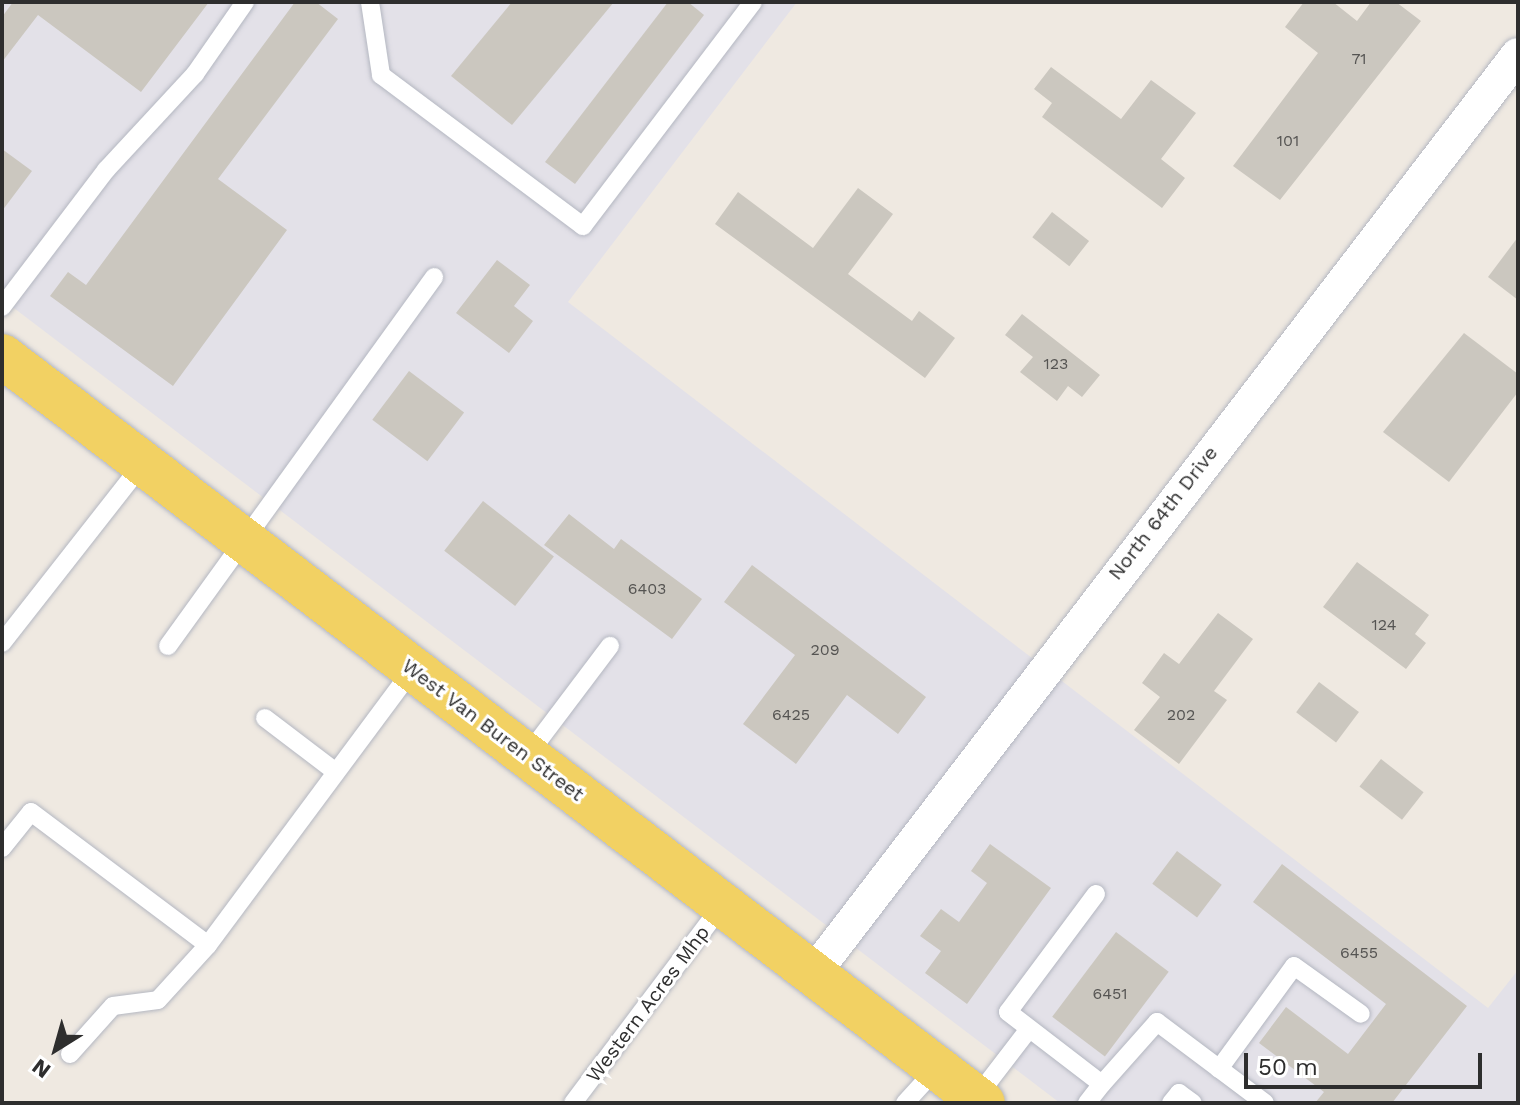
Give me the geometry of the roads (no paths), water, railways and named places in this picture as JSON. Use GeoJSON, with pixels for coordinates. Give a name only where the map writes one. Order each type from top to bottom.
{"type":"FeatureCollection","features":[{"type":"Feature","properties":{"kind":"main road","name":"West Van Buren Street"},"geometry":{"type":"LineString","coordinates":[[2,356],[980,1100]]}},
{"type":"Feature","properties":{"kind":"street","name":"North 64th Drive"},"geometry":{"type":"LineString","coordinates":[[813,974],[1518,55]]}},
{"type":"Feature","properties":{"kind":"lane"},"geometry":{"type":"LineString","coordinates":[[2,307],[106,170],[195,74],[245,2]]}},
{"type":"Feature","properties":{"kind":"lane"},"geometry":{"type":"LineString","coordinates":[[370,2],[381,75],[583,226],[753,2]]}},
{"type":"Feature","properties":{"kind":"lane"},"geometry":{"type":"LineString","coordinates":[[168,646],[434,277]]}},
{"type":"Feature","properties":{"kind":"lane"},"geometry":{"type":"LineString","coordinates":[[2,643],[143,463]]}},
{"type":"Feature","properties":{"kind":"lane"},"geometry":{"type":"LineString","coordinates":[[527,756],[610,646]]}},
{"type":"Feature","properties":{"kind":"lane"},"geometry":{"type":"LineString","coordinates":[[70,1054],[113,1006],[158,1000],[208,945],[413,669]]}},
{"type":"Feature","properties":{"kind":"lane"},"geometry":{"type":"LineString","coordinates":[[265,718],[336,772]]}},
{"type":"Feature","properties":{"kind":"lane"},"geometry":{"type":"LineString","coordinates":[[2,848],[31,812],[208,945]]}},
{"type":"Feature","properties":{"kind":"lane"},"geometry":{"type":"LineString","coordinates":[[1096,894],[1008,1012],[1102,1084]]}},
{"type":"Feature","properties":{"kind":"lane","name":"Western Acres Mhp"},"geometry":{"type":"LineString","coordinates":[[573,1103],[722,905]]}},
{"type":"Feature","properties":{"kind":"lane"},"geometry":{"type":"LineString","coordinates":[[1219,1069],[1294,966],[1361,1014]]}},
{"type":"Feature","properties":{"kind":"lane"},"geometry":{"type":"LineString","coordinates":[[1087,1103],[1157,1022],[1265,1103]]}},
{"type":"Feature","properties":{"kind":"lane"},"geometry":{"type":"LineString","coordinates":[[980,1100],[1029,1029]]}},
{"type":"Feature","properties":{"kind":"lane"},"geometry":{"type":"LineString","coordinates":[[905,1103],[937,1068]]}},
{"type":"Feature","properties":{"kind":"lane"},"geometry":{"type":"LineString","coordinates":[[1171,1103],[1179,1093],[1193,1103]]}}]}
